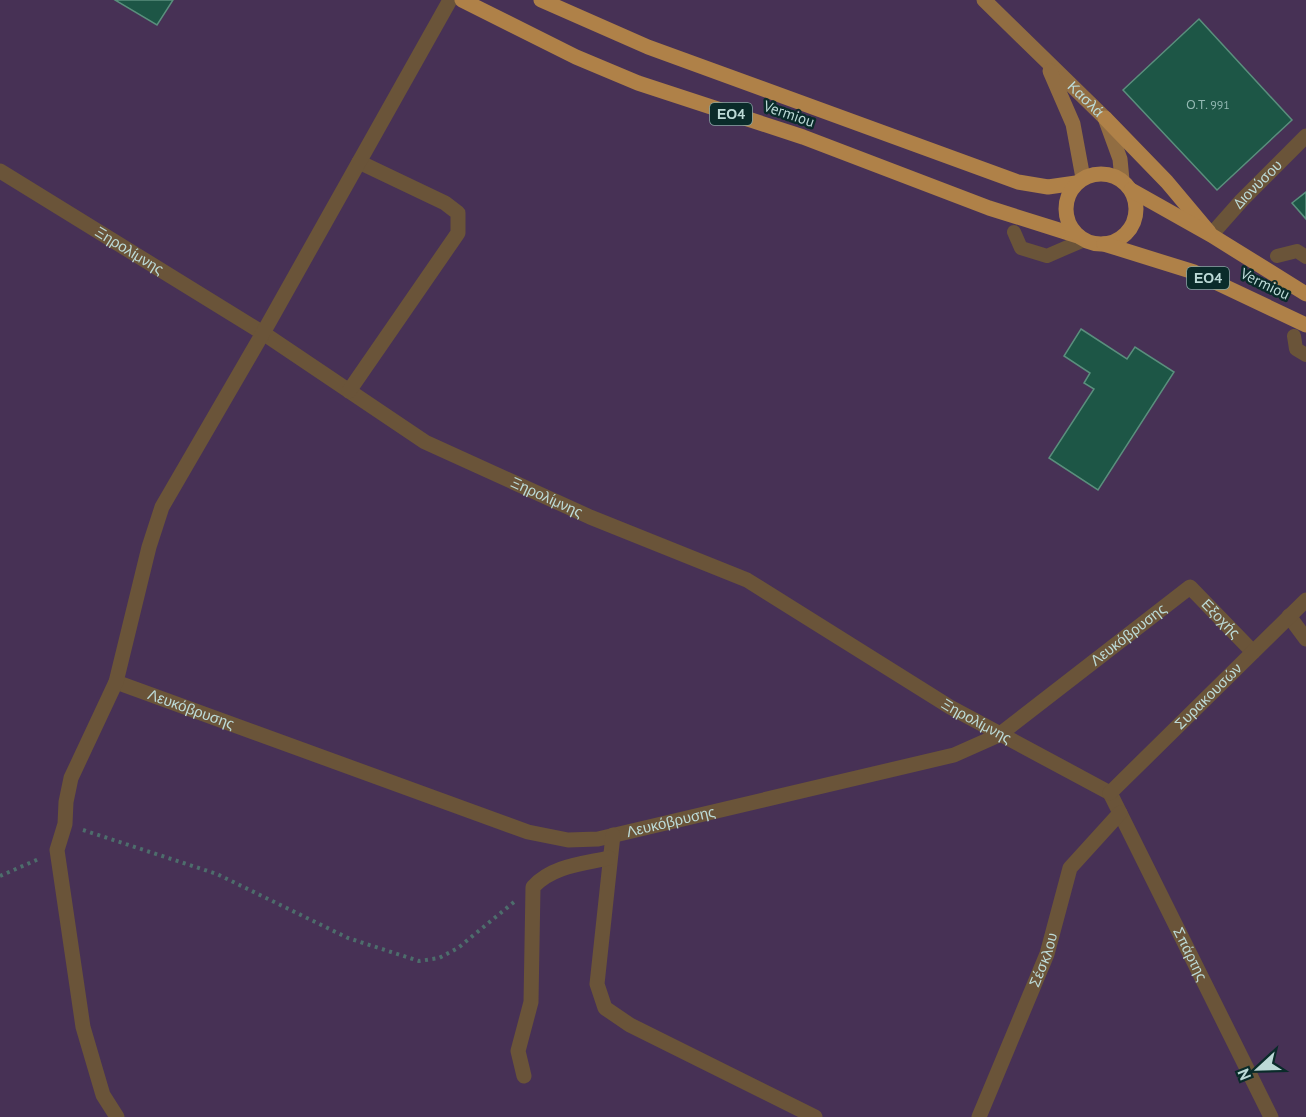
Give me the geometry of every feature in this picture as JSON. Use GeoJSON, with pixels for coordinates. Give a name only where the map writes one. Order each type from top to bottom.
{"type":"FeatureCollection","features":[{"type":"Feature","properties":{"kind":"main road","name":"Vermiou"},"geometry":{"type":"LineString","coordinates":[[462,0],[576,57],[638,83],[803,137],[989,208],[1081,238]]}},
{"type":"Feature","properties":{"kind":"main road","name":"Vermiou"},"geometry":{"type":"LineString","coordinates":[[541,0],[639,44],[1009,179],[1040,186],[1080,181]]}},
{"type":"Feature","properties":{"kind":"main road"},"geometry":{"type":"LineString","coordinates":[[1105,118],[1167,182],[1211,235]]}},
{"type":"Feature","properties":{"kind":"main road","name":"ΕΟ4"},"geometry":{"type":"LineString","coordinates":[[1080,181],[1098,173],[1126,185]]}},
{"type":"Feature","properties":{"kind":"main road"},"geometry":{"type":"LineString","coordinates":[[1080,181],[1066,200],[1065,210],[1071,229],[1081,238]]}},
{"type":"Feature","properties":{"kind":"main road","name":"Vermiou"},"geometry":{"type":"LineString","coordinates":[[1126,185],[1306,294]]}},
{"type":"Feature","properties":{"kind":"main road"},"geometry":{"type":"LineString","coordinates":[[1104,244],[1121,238],[1133,225],[1136,207],[1126,185]]}},
{"type":"Feature","properties":{"kind":"main road","name":"ΕΟ4"},"geometry":{"type":"LineString","coordinates":[[1081,238],[1104,244]]}},
{"type":"Feature","properties":{"kind":"main road","name":"Vermiou"},"geometry":{"type":"LineString","coordinates":[[1104,244],[1194,272],[1306,325]]}},
{"type":"Feature","properties":{"kind":"street"},"geometry":{"type":"LineString","coordinates":[[117,1117],[103,1095],[83,1027],[57,850],[65,824],[66,802],[71,778],[116,682],[148,547],[162,507],[263,333],[450,0]]}},
{"type":"Feature","properties":{"kind":"street","name":"Κασλά"},"geometry":{"type":"LineString","coordinates":[[984,0],[1046,63],[1105,118],[1120,159],[1126,185]]}},
{"type":"Feature","properties":{"kind":"street","name":"Κασλά"},"geometry":{"type":"LineString","coordinates":[[1046,63],[1065,101],[1073,124],[1080,181]]}},
{"type":"Feature","properties":{"kind":"street","name":"Διονύσου"},"geometry":{"type":"LineString","coordinates":[[1211,235],[1242,200],[1306,136]]}},
{"type":"Feature","properties":{"kind":"street"},"geometry":{"type":"LineString","coordinates":[[349,392],[458,233],[458,213],[445,203],[359,162]]}},
{"type":"Feature","properties":{"kind":"street","name":"Ξηρολίμνης"},"geometry":{"type":"LineString","coordinates":[[0,171],[263,333],[425,442],[631,535],[747,580],[798,614],[999,735],[1110,793]]}},
{"type":"Feature","properties":{"kind":"street","name":"Λευκόβρυσης"},"geometry":{"type":"LineString","coordinates":[[116,682],[528,832],[568,840],[613,835],[954,755],[999,735],[1190,586]]}},
{"type":"Feature","properties":{"kind":"street","name":"Εξοχής"},"geometry":{"type":"LineString","coordinates":[[1190,586],[1253,652]]}},
{"type":"Feature","properties":{"kind":"street","name":"Συρακουσών"},"geometry":{"type":"LineString","coordinates":[[1110,793],[1306,600]]}},
{"type":"Feature","properties":{"kind":"street"},"geometry":{"type":"LineString","coordinates":[[1289,616],[1306,639]]}},
{"type":"Feature","properties":{"kind":"street","name":"Σπάρτης"},"geometry":{"type":"LineString","coordinates":[[1110,793],[1271,1117]]}},
{"type":"Feature","properties":{"kind":"street","name":"Σέσκλου"},"geometry":{"type":"LineString","coordinates":[[979,1117],[1047,954],[1070,868],[1120,813]]}},
{"type":"Feature","properties":{"kind":"street"},"geometry":{"type":"LineString","coordinates":[[613,835],[597,984],[605,1008],[630,1025],[815,1117]]}},
{"type":"Feature","properties":{"kind":"street"},"geometry":{"type":"LineString","coordinates":[[524,1076],[518,1051],[531,1002],[533,887],[541,879],[558,870],[609,858]]}},
{"type":"Feature","properties":{"kind":"lane"},"geometry":{"type":"LineString","coordinates":[[1014,232],[1021,248],[1047,256],[1081,238]]}},
{"type":"Feature","properties":{"kind":"lane"},"geometry":{"type":"LineString","coordinates":[[1277,256],[1297,251],[1306,257]]}},
{"type":"Feature","properties":{"kind":"lane"},"geometry":{"type":"LineString","coordinates":[[1294,336],[1296,349],[1306,355]]}},
{"type":"Feature","properties":{"kind":"path"},"geometry":{"type":"LineString","coordinates":[[65,824],[217,874],[255,890],[339,934],[419,961],[439,958],[458,948],[533,887]]}},
{"type":"Feature","properties":{"kind":"path"},"geometry":{"type":"LineString","coordinates":[[0,876],[57,850]]}},
{"type":"Feature","properties":{"kind":"shaded area"},"geometry":{"type":"Polygon","coordinates":[[[0,0],[1306,0],[1306,1117],[0,1117],[0,0]]]}},
{"type":"Feature","properties":{"kind":"building"},"geometry":{"type":"Polygon","coordinates":[[[115,0],[173,0],[157,25],[115,0]]]}},
{"type":"Feature","properties":{"kind":"building"},"geometry":{"type":"Polygon","coordinates":[[[1199,19],[1292,120],[1217,190],[1123,90],[1199,19]]]}},
{"type":"Feature","properties":{"kind":"building"},"geometry":{"type":"Polygon","coordinates":[[[1306,192],[1306,219],[1292,203],[1306,192]]]}},
{"type":"Feature","properties":{"kind":"building"},"geometry":{"type":"Polygon","coordinates":[[[1081,329],[1127,359],[1135,347],[1174,372],[1098,490],[1049,458],[1094,389],[1084,383],[1090,373],[1064,356],[1081,329]]]}}]}
